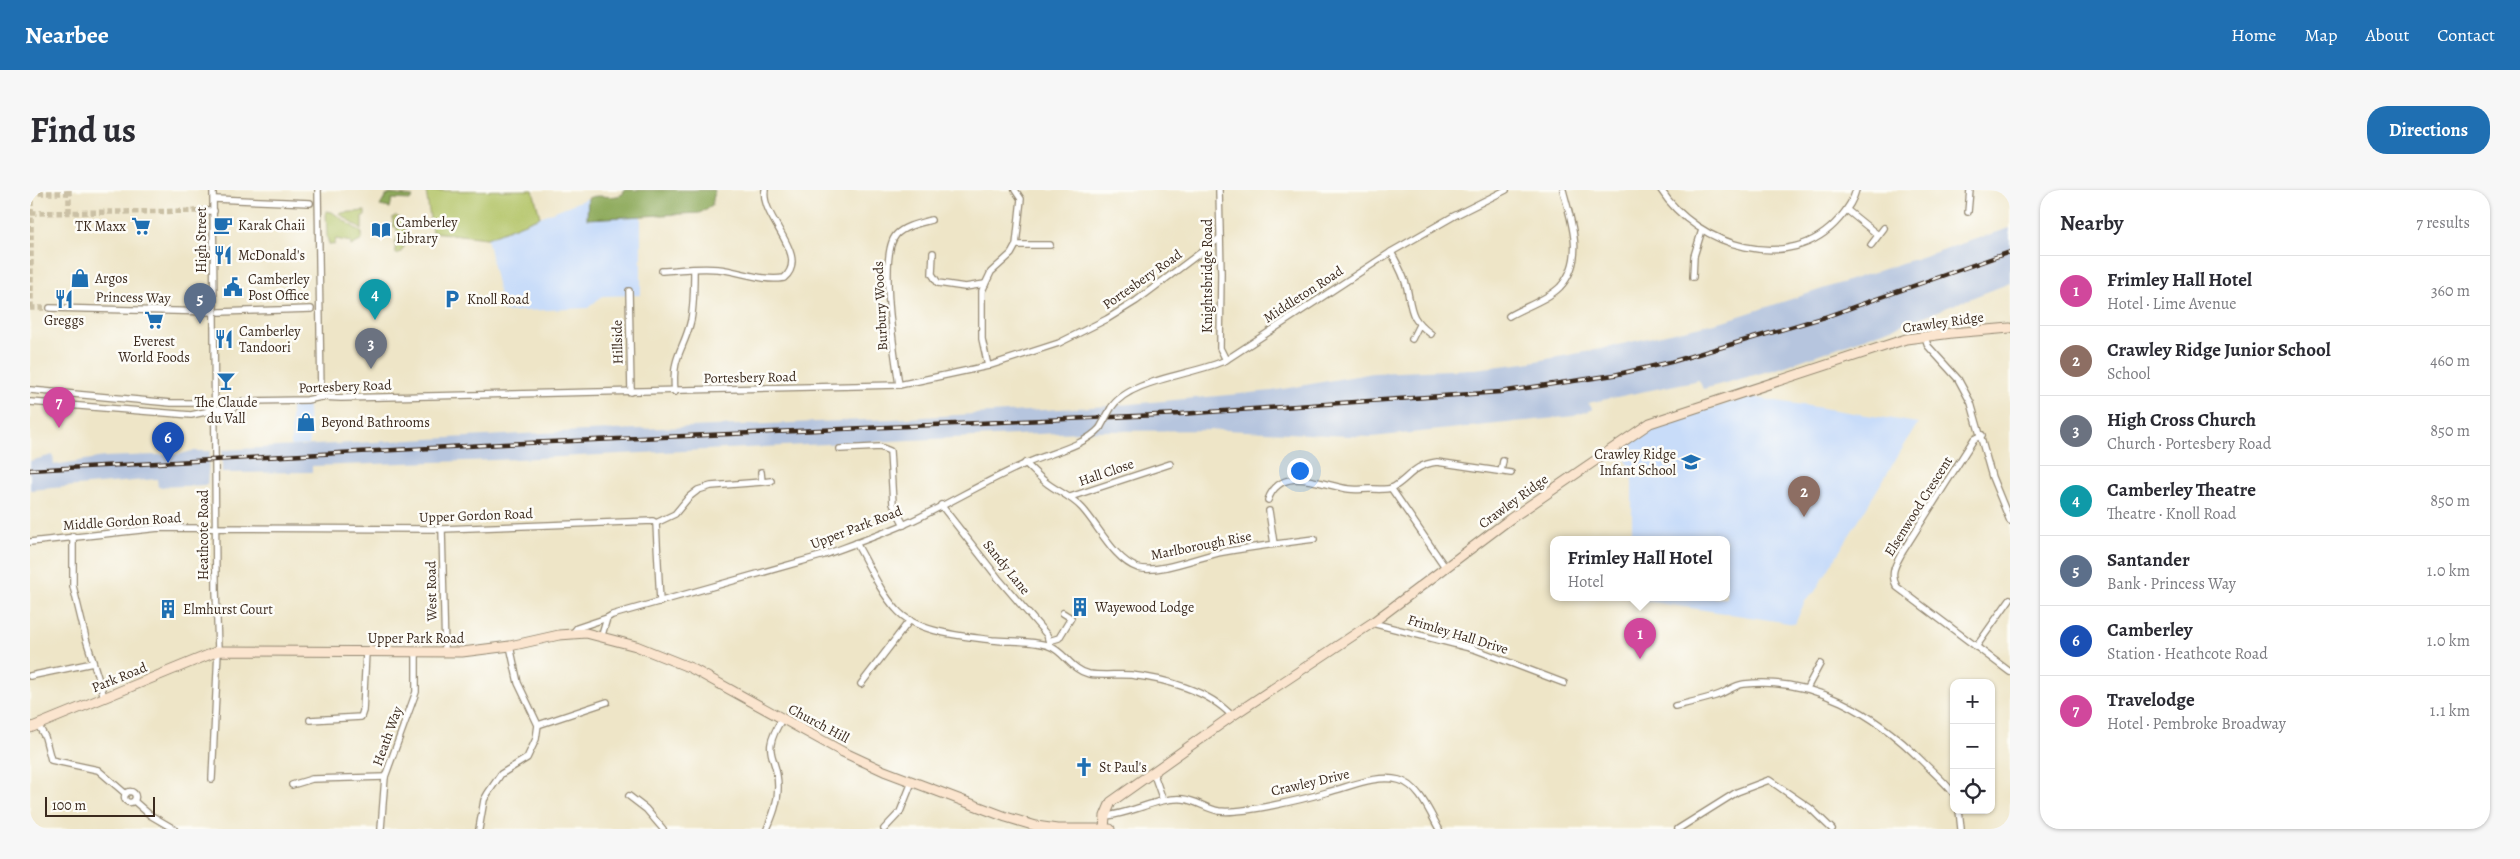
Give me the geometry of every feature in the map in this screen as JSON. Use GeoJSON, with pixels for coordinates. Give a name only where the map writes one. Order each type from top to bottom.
{"type":"FeatureCollection","features":[{"type":"Feature","properties":{"kind":"street","name":"High Street"},"geometry":{"type":"LineString","coordinates":[[214,190],[217,312],[215,410]]}},
{"type":"Feature","properties":{"kind":"street"},"geometry":{"type":"LineString","coordinates":[[318,190],[321,396]]}},
{"type":"Feature","properties":{"kind":"street"},"geometry":{"type":"LineString","coordinates":[[662,272],[711,268],[741,272],[767,279],[784,278],[789,273],[793,258],[766,205],[765,190]]}},
{"type":"Feature","properties":{"kind":"street"},"geometry":{"type":"LineString","coordinates":[[988,366],[982,339],[981,305],[985,284],[991,272],[1011,254],[1016,245],[1021,199],[1015,190]]}},
{"type":"Feature","properties":{"kind":"street","name":"Knightsbridge Road"},"geometry":{"type":"LineString","coordinates":[[1219,190],[1220,348],[1226,360]]}},
{"type":"Feature","properties":{"kind":"street"},"geometry":{"type":"LineString","coordinates":[[1509,316],[1550,294],[1560,287],[1566,278],[1576,250],[1575,238],[1563,190]]}},
{"type":"Feature","properties":{"kind":"street"},"geometry":{"type":"LineString","coordinates":[[1661,190],[1679,213],[1702,230],[1734,243],[1762,250],[1783,250],[1799,247],[1818,239],[1847,210],[1856,190]]}},
{"type":"Feature","properties":{"kind":"street"},"geometry":{"type":"LineString","coordinates":[[1968,212],[1970,190]]}},
{"type":"Feature","properties":{"kind":"street","name":"Middleton Road"},"geometry":{"type":"LineString","coordinates":[[1100,428],[1116,401],[1136,388],[1212,367],[1226,360],[1391,252],[1502,191]]}},
{"type":"Feature","properties":{"kind":"street"},"geometry":{"type":"LineString","coordinates":[[214,199],[310,203]]}},
{"type":"Feature","properties":{"kind":"street"},"geometry":{"type":"LineString","coordinates":[[1847,210],[1878,235]]}},
{"type":"Feature","properties":{"kind":"street"},"geometry":{"type":"LineString","coordinates":[[202,211],[214,211]]}},
{"type":"Feature","properties":{"kind":"street","name":"Burbury Woods"},"geometry":{"type":"LineString","coordinates":[[899,385],[889,299],[888,262],[891,243],[896,234],[910,226],[931,220]]}},
{"type":"Feature","properties":{"kind":"street"},"geometry":{"type":"LineString","coordinates":[[1871,245],[1884,228]]}},
{"type":"Feature","properties":{"kind":"street"},"geometry":{"type":"LineString","coordinates":[[1693,277],[1694,256],[1702,230]]}},
{"type":"Feature","properties":{"kind":"street","name":"Portesbery Road"},"geometry":{"type":"LineString","coordinates":[[30,402],[191,415],[215,410],[243,400],[307,400],[321,396],[341,398],[675,392],[899,385],[988,366],[1059,342],[1107,320],[1220,238]]}},
{"type":"Feature","properties":{"kind":"street"},"geometry":{"type":"LineString","coordinates":[[1016,245],[1050,244]]}},
{"type":"Feature","properties":{"kind":"street"},"geometry":{"type":"LineString","coordinates":[[1391,252],[1407,288],[1409,306],[1419,325],[1431,334]]}},
{"type":"Feature","properties":{"kind":"street"},"geometry":{"type":"LineString","coordinates":[[933,253],[932,274],[938,283],[965,287],[985,284]]}},
{"type":"Feature","properties":{"kind":"street"},"geometry":{"type":"LineString","coordinates":[[675,392],[673,374],[676,358],[691,319],[694,269]]}},
{"type":"Feature","properties":{"kind":"street","name":"Hillside"},"geometry":{"type":"LineString","coordinates":[[629,291],[631,392]]}},
{"type":"Feature","properties":{"kind":"street","name":"Princess Way"},"geometry":{"type":"LineString","coordinates":[[50,308],[217,312],[311,309]]}},
{"type":"Feature","properties":{"kind":"street"},"geometry":{"type":"LineString","coordinates":[[1412,339],[1419,325]]}},
{"type":"Feature","properties":{"kind":"street","name":"Crawley Ridge"},"geometry":{"type":"LineString","coordinates":[[1105,816],[1111,802],[1232,716],[1372,623],[1510,519],[1650,423],[1906,340],[1952,332],[2010,328]]}},
{"type":"Feature","properties":{"kind":"street"},"geometry":{"type":"LineString","coordinates":[[1925,337],[1928,346],[1965,390],[1982,435],[1992,477],[2010,521]]}},
{"type":"Feature","properties":{"kind":"street"},"geometry":{"type":"LineString","coordinates":[[30,390],[170,403],[201,403],[215,410]]}},
{"type":"Feature","properties":{"kind":"street"},"geometry":{"type":"LineString","coordinates":[[170,403],[170,413]]}},
{"type":"Feature","properties":{"kind":"street","name":"Heathcote Road"},"geometry":{"type":"LineString","coordinates":[[212,779],[218,651],[215,410]]}},
{"type":"Feature","properties":{"kind":"street","name":"Upper Park Road"},"geometry":{"type":"LineString","coordinates":[[218,651],[445,653],[510,646],[573,633],[577,628],[607,618],[824,555],[904,525],[1025,463],[1090,436],[1100,428]]}},
{"type":"Feature","properties":{"kind":"street","name":"Elsenwood Crescent"},"geometry":{"type":"LineString","coordinates":[[1982,435],[1974,439],[1903,551],[1894,566],[1892,575],[1897,587],[2010,672]]}},
{"type":"Feature","properties":{"kind":"street"},"geometry":{"type":"LineString","coordinates":[[840,449],[880,447],[890,451],[893,504],[904,525]]}},
{"type":"Feature","properties":{"kind":"street"},"geometry":{"type":"LineString","coordinates":[[1501,471],[1503,461]]}},
{"type":"Feature","properties":{"kind":"street","name":"Marlborough Rise"},"geometry":{"type":"LineString","coordinates":[[1025,463],[1046,483],[1070,497],[1082,508],[1099,533],[1124,559],[1139,568],[1162,567],[1222,553],[1314,539]]}},
{"type":"Feature","properties":{"kind":"street"},"geometry":{"type":"LineString","coordinates":[[1268,500],[1279,484],[1291,480],[1307,479],[1348,489],[1391,488],[1408,474],[1429,463],[1448,463],[1511,473]]}},
{"type":"Feature","properties":{"kind":"street","name":"Hall Close"},"geometry":{"type":"LineString","coordinates":[[1070,497],[1170,464]]}},
{"type":"Feature","properties":{"kind":"street"},"geometry":{"type":"LineString","coordinates":[[761,472],[762,482]]}},
{"type":"Feature","properties":{"kind":"street"},"geometry":{"type":"LineString","coordinates":[[660,602],[656,523],[674,514],[698,490],[711,486],[770,481]]}},
{"type":"Feature","properties":{"kind":"street"},"geometry":{"type":"LineString","coordinates":[[1391,488],[1445,567]]}},
{"type":"Feature","properties":{"kind":"street","name":"Sandy Lane"},"geometry":{"type":"LineString","coordinates":[[941,505],[998,578],[1047,635],[1049,644],[1078,670],[1089,674],[1146,678],[1175,685],[1203,695],[1218,704],[1232,716]]}},
{"type":"Feature","properties":{"kind":"street","name":"Marlborough Rise"},"geometry":{"type":"LineString","coordinates":[[1269,511],[1274,544]]}},
{"type":"Feature","properties":{"kind":"street","name":"Upper Gordon Road"},"geometry":{"type":"LineString","coordinates":[[216,528],[442,530],[647,521],[656,523]]}},
{"type":"Feature","properties":{"kind":"street","name":"Middle Gordon Road"},"geometry":{"type":"LineString","coordinates":[[30,542],[159,528],[216,528]]}},
{"type":"Feature","properties":{"kind":"street","name":"West Road"},"geometry":{"type":"LineString","coordinates":[[442,530],[445,653]]}},
{"type":"Feature","properties":{"kind":"street"},"geometry":{"type":"LineString","coordinates":[[73,536],[73,586],[104,698]]}},
{"type":"Feature","properties":{"kind":"street"},"geometry":{"type":"LineString","coordinates":[[856,543],[884,592],[897,610],[910,620],[944,631],[1049,644],[1059,638],[1071,618],[1063,613]]}},
{"type":"Feature","properties":{"kind":"street"},"geometry":{"type":"LineString","coordinates":[[1976,647],[2010,599]]}},
{"type":"Feature","properties":{"kind":"street"},"geometry":{"type":"LineString","coordinates":[[602,635],[607,618]]}},
{"type":"Feature","properties":{"kind":"street"},"geometry":{"type":"LineString","coordinates":[[861,684],[910,620]]}},
{"type":"Feature","properties":{"kind":"street","name":"Frimley Hall Drive"},"geometry":{"type":"LineString","coordinates":[[1372,623],[1474,649],[1564,683]]}},
{"type":"Feature","properties":{"kind":"street","name":"Church Hill"},"geometry":{"type":"LineString","coordinates":[[573,633],[602,635],[683,664],[843,752],[912,782],[1006,817],[1057,829],[1110,829]]}},
{"type":"Feature","properties":{"kind":"street"},"geometry":{"type":"LineString","coordinates":[[479,829],[484,800],[501,774],[527,758],[536,739],[538,725],[518,683],[510,646]]}},
{"type":"Feature","properties":{"kind":"street","name":"Park Road"},"geometry":{"type":"LineString","coordinates":[[34,726],[218,651]]}},
{"type":"Feature","properties":{"kind":"street"},"geometry":{"type":"LineString","coordinates":[[310,720],[361,717],[363,711],[366,652]]}},
{"type":"Feature","properties":{"kind":"street","name":"Heath Way"},"geometry":{"type":"LineString","coordinates":[[381,829],[385,777],[416,692],[416,652]]}},
{"type":"Feature","properties":{"kind":"street"},"geometry":{"type":"LineString","coordinates":[[30,676],[93,663]]}},
{"type":"Feature","properties":{"kind":"street"},"geometry":{"type":"LineString","coordinates":[[1806,688],[1820,664]]}},
{"type":"Feature","properties":{"kind":"street"},"geometry":{"type":"LineString","coordinates":[[1675,706],[1715,696],[1741,684],[1778,683],[1806,688],[1846,704],[1894,734],[1950,790]]}},
{"type":"Feature","properties":{"kind":"street"},"geometry":{"type":"LineString","coordinates":[[538,725],[607,702]]}},
{"type":"Feature","properties":{"kind":"street"},"geometry":{"type":"LineString","coordinates":[[768,829],[775,808],[778,785],[770,747],[773,734],[782,719]]}},
{"type":"Feature","properties":{"kind":"street"},"geometry":{"type":"LineString","coordinates":[[34,726],[44,737],[51,760],[98,770],[126,794],[126,801],[129,803],[134,801],[150,815],[174,829]]}},
{"type":"Feature","properties":{"kind":"street"},"geometry":{"type":"LineString","coordinates":[[1153,772],[1163,800]]}},
{"type":"Feature","properties":{"kind":"street"},"geometry":{"type":"LineString","coordinates":[[292,785],[312,779],[385,777]]}},
{"type":"Feature","properties":{"kind":"street","name":"Crawley Drive"},"geometry":{"type":"LineString","coordinates":[[1105,816],[1123,814],[1163,800],[1184,799],[1214,810],[1240,810],[1315,796],[1370,781],[1393,779],[1403,781],[1417,792],[1439,829]]}},
{"type":"Feature","properties":{"kind":"street"},"geometry":{"type":"LineString","coordinates":[[1678,829],[1737,792],[1769,780],[1810,808],[1832,829]]}},
{"type":"Feature","properties":{"kind":"street"},"geometry":{"type":"LineString","coordinates":[[884,829],[900,812],[912,782]]}},
{"type":"Feature","properties":{"kind":"street"},"geometry":{"type":"LineString","coordinates":[[629,796],[646,809],[663,829]]}},
{"type":"Feature","properties":{"kind":"street"},"geometry":{"type":"LineString","coordinates":[[1959,814],[1961,829]]}},
{"type":"Feature","properties":{"kind":"street"},"geometry":{"type":"LineString","coordinates":[[1104,829],[1105,816]]}},
{"type":"Feature","properties":{"kind":"shaded area"},"geometry":{"type":"Polygon","coordinates":[[[588,198],[587,219],[641,216],[641,295],[602,296],[588,308],[503,312],[487,238],[588,198]]]}},
{"type":"Feature","properties":{"kind":"shaded area"},"geometry":{"type":"Polygon","coordinates":[[[2010,228],[2010,283],[1909,322],[1777,369],[1703,389],[1699,380],[1588,403],[1593,409],[1574,416],[1372,437],[1226,430],[1100,431],[495,460],[312,466],[312,472],[222,473],[222,450],[561,432],[892,419],[1109,406],[1272,391],[1373,373],[1475,369],[1525,363],[1596,350],[1727,320],[2010,228]]]}},
{"type":"Feature","properties":{"kind":"shaded area"},"geometry":{"type":"Polygon","coordinates":[[[1751,397],[1918,423],[1814,593],[1805,601],[1795,624],[1645,601],[1730,601],[1730,536],[1632,536],[1632,475],[1622,449],[1653,427],[1668,420],[1751,397]]]}},
{"type":"Feature","properties":{"kind":"shaded area"},"geometry":{"type":"Polygon","coordinates":[[[308,405],[309,445],[291,446],[291,406],[308,405]]]}},
{"type":"Feature","properties":{"kind":"shaded area"},"geometry":{"type":"Polygon","coordinates":[[[192,451],[210,451],[207,485],[158,487],[157,479],[30,490],[30,461],[53,455],[54,465],[104,457],[181,454],[192,451]]]}},
{"type":"Feature","properties":{"kind":"green space"},"geometry":{"type":"Polygon","coordinates":[[[533,190],[540,217],[487,238],[432,232],[426,191],[533,190]]]}},
{"type":"Feature","properties":{"kind":"green space"},"geometry":{"type":"Polygon","coordinates":[[[624,190],[715,190],[712,205],[700,213],[587,219],[588,198],[619,196],[623,194],[624,190]]]}},
{"type":"Feature","properties":{"kind":"green space"},"geometry":{"type":"Polygon","coordinates":[[[390,194],[413,197],[411,200],[392,199],[390,208],[380,206],[386,196],[390,194]]]}},
{"type":"Feature","properties":{"kind":"green space"},"geometry":{"type":"Polygon","coordinates":[[[326,211],[332,212],[362,233],[362,240],[351,246],[351,242],[336,239],[334,245],[329,244],[326,211]]]}},
{"type":"Feature","properties":{"kind":"green space"},"geometry":{"type":"Polygon","coordinates":[[[365,211],[365,216],[362,216],[362,230],[339,213],[365,211]]]}},
{"type":"Feature","properties":{"kind":"green space"},"geometry":{"type":"Polygon","coordinates":[[[396,216],[404,221],[406,234],[398,234],[397,228],[393,226],[393,217],[396,216]]]}},
{"type":"Feature","properties":{"kind":"green space"},"geometry":{"type":"Polygon","coordinates":[[[398,235],[406,235],[406,243],[401,252],[396,254],[395,244],[398,235]]]}},
{"type":"Feature","properties":{"kind":"tunnel"},"geometry":{"type":"LineString","coordinates":[[69,190],[69,213]]}},
{"type":"Feature","properties":{"kind":"tunnel"},"geometry":{"type":"LineString","coordinates":[[30,193],[69,193]]}},
{"type":"Feature","properties":{"kind":"tunnel"},"geometry":{"type":"LineString","coordinates":[[31,193],[31,308]]}},
{"type":"Feature","properties":{"kind":"tunnel"},"geometry":{"type":"LineString","coordinates":[[31,213],[202,211]]}},
{"type":"Feature","properties":{"kind":"tunnel"},"geometry":{"type":"LineString","coordinates":[[30,308],[50,308]]}},
{"type":"Feature","properties":{"kind":"railway"},"geometry":{"type":"LineString","coordinates":[[30,470],[504,444],[1181,414],[1500,392],[1614,375],[1671,362],[1825,317],[2010,252]]}},
{"type":"Feature","properties":{"kind":"place","name":"Karak Chaii"},"geometry":{"type":"Point","coordinates":[223,225]}},
{"type":"Feature","properties":{"kind":"place","name":"TK Maxx"},"geometry":{"type":"Point","coordinates":[141,226]}},
{"type":"Feature","properties":{"kind":"place","name":"Camberley Library"},"geometry":{"type":"Point","coordinates":[381,230]}},
{"type":"Feature","properties":{"kind":"place","name":"McDonald's"},"geometry":{"type":"Point","coordinates":[223,255]}},
{"type":"Feature","properties":{"kind":"place","name":"Argos"},"geometry":{"type":"Point","coordinates":[80,278]}},
{"type":"Feature","properties":{"kind":"place","name":"Camberley Post Office"},"geometry":{"type":"Point","coordinates":[233,287]}},
{"type":"Feature","properties":{"kind":"place","name":"Greggs"},"geometry":{"type":"Point","coordinates":[64,299]}},
{"type":"Feature","properties":{"kind":"place","name":"Knoll Road"},"geometry":{"type":"Point","coordinates":[452,299]}},
{"type":"Feature","properties":{"kind":"place","name":"Everest World Foods"},"geometry":{"type":"Point","coordinates":[154,320]}},
{"type":"Feature","properties":{"kind":"place","name":"Camberley Theatre"},"geometry":{"type":"Point","coordinates":[375,320]}},
{"type":"Feature","properties":{"kind":"place","name":"Santander"},"geometry":{"type":"Point","coordinates":[200,324]}},
{"type":"Feature","properties":{"kind":"place","name":"Camberley Tandoori"},"geometry":{"type":"Point","coordinates":[224,339]}},
{"type":"Feature","properties":{"kind":"place","name":"High Cross Church"},"geometry":{"type":"Point","coordinates":[371,369]}},
{"type":"Feature","properties":{"kind":"place","name":"The Claude du Vall"},"geometry":{"type":"Point","coordinates":[226,381]}},
{"type":"Feature","properties":{"kind":"place","name":"Beyond Bathrooms"},"geometry":{"type":"Point","coordinates":[306,422]}},
{"type":"Feature","properties":{"kind":"place","name":"Travelodge"},"geometry":{"type":"Point","coordinates":[59,428]}},
{"type":"Feature","properties":{"kind":"place","name":"Crawley Ridge Infant School"},"geometry":{"type":"Point","coordinates":[1691,462]}},
{"type":"Feature","properties":{"kind":"place","name":"Camberley"},"geometry":{"type":"Point","coordinates":[168,463]}},
{"type":"Feature","properties":{"kind":"place","name":"Crawley Ridge Junior School"},"geometry":{"type":"Point","coordinates":[1804,517]}},
{"type":"Feature","properties":{"kind":"place","name":"Wayewood Lodge"},"geometry":{"type":"Point","coordinates":[1080,607]}},
{"type":"Feature","properties":{"kind":"place","name":"Elmhurst Court"},"geometry":{"type":"Point","coordinates":[168,609]}},
{"type":"Feature","properties":{"kind":"place","name":"Frimley Hall Hotel"},"geometry":{"type":"Point","coordinates":[1640,659]}},
{"type":"Feature","properties":{"kind":"place","name":"St Paul's"},"geometry":{"type":"Point","coordinates":[1084,767]}}]}
